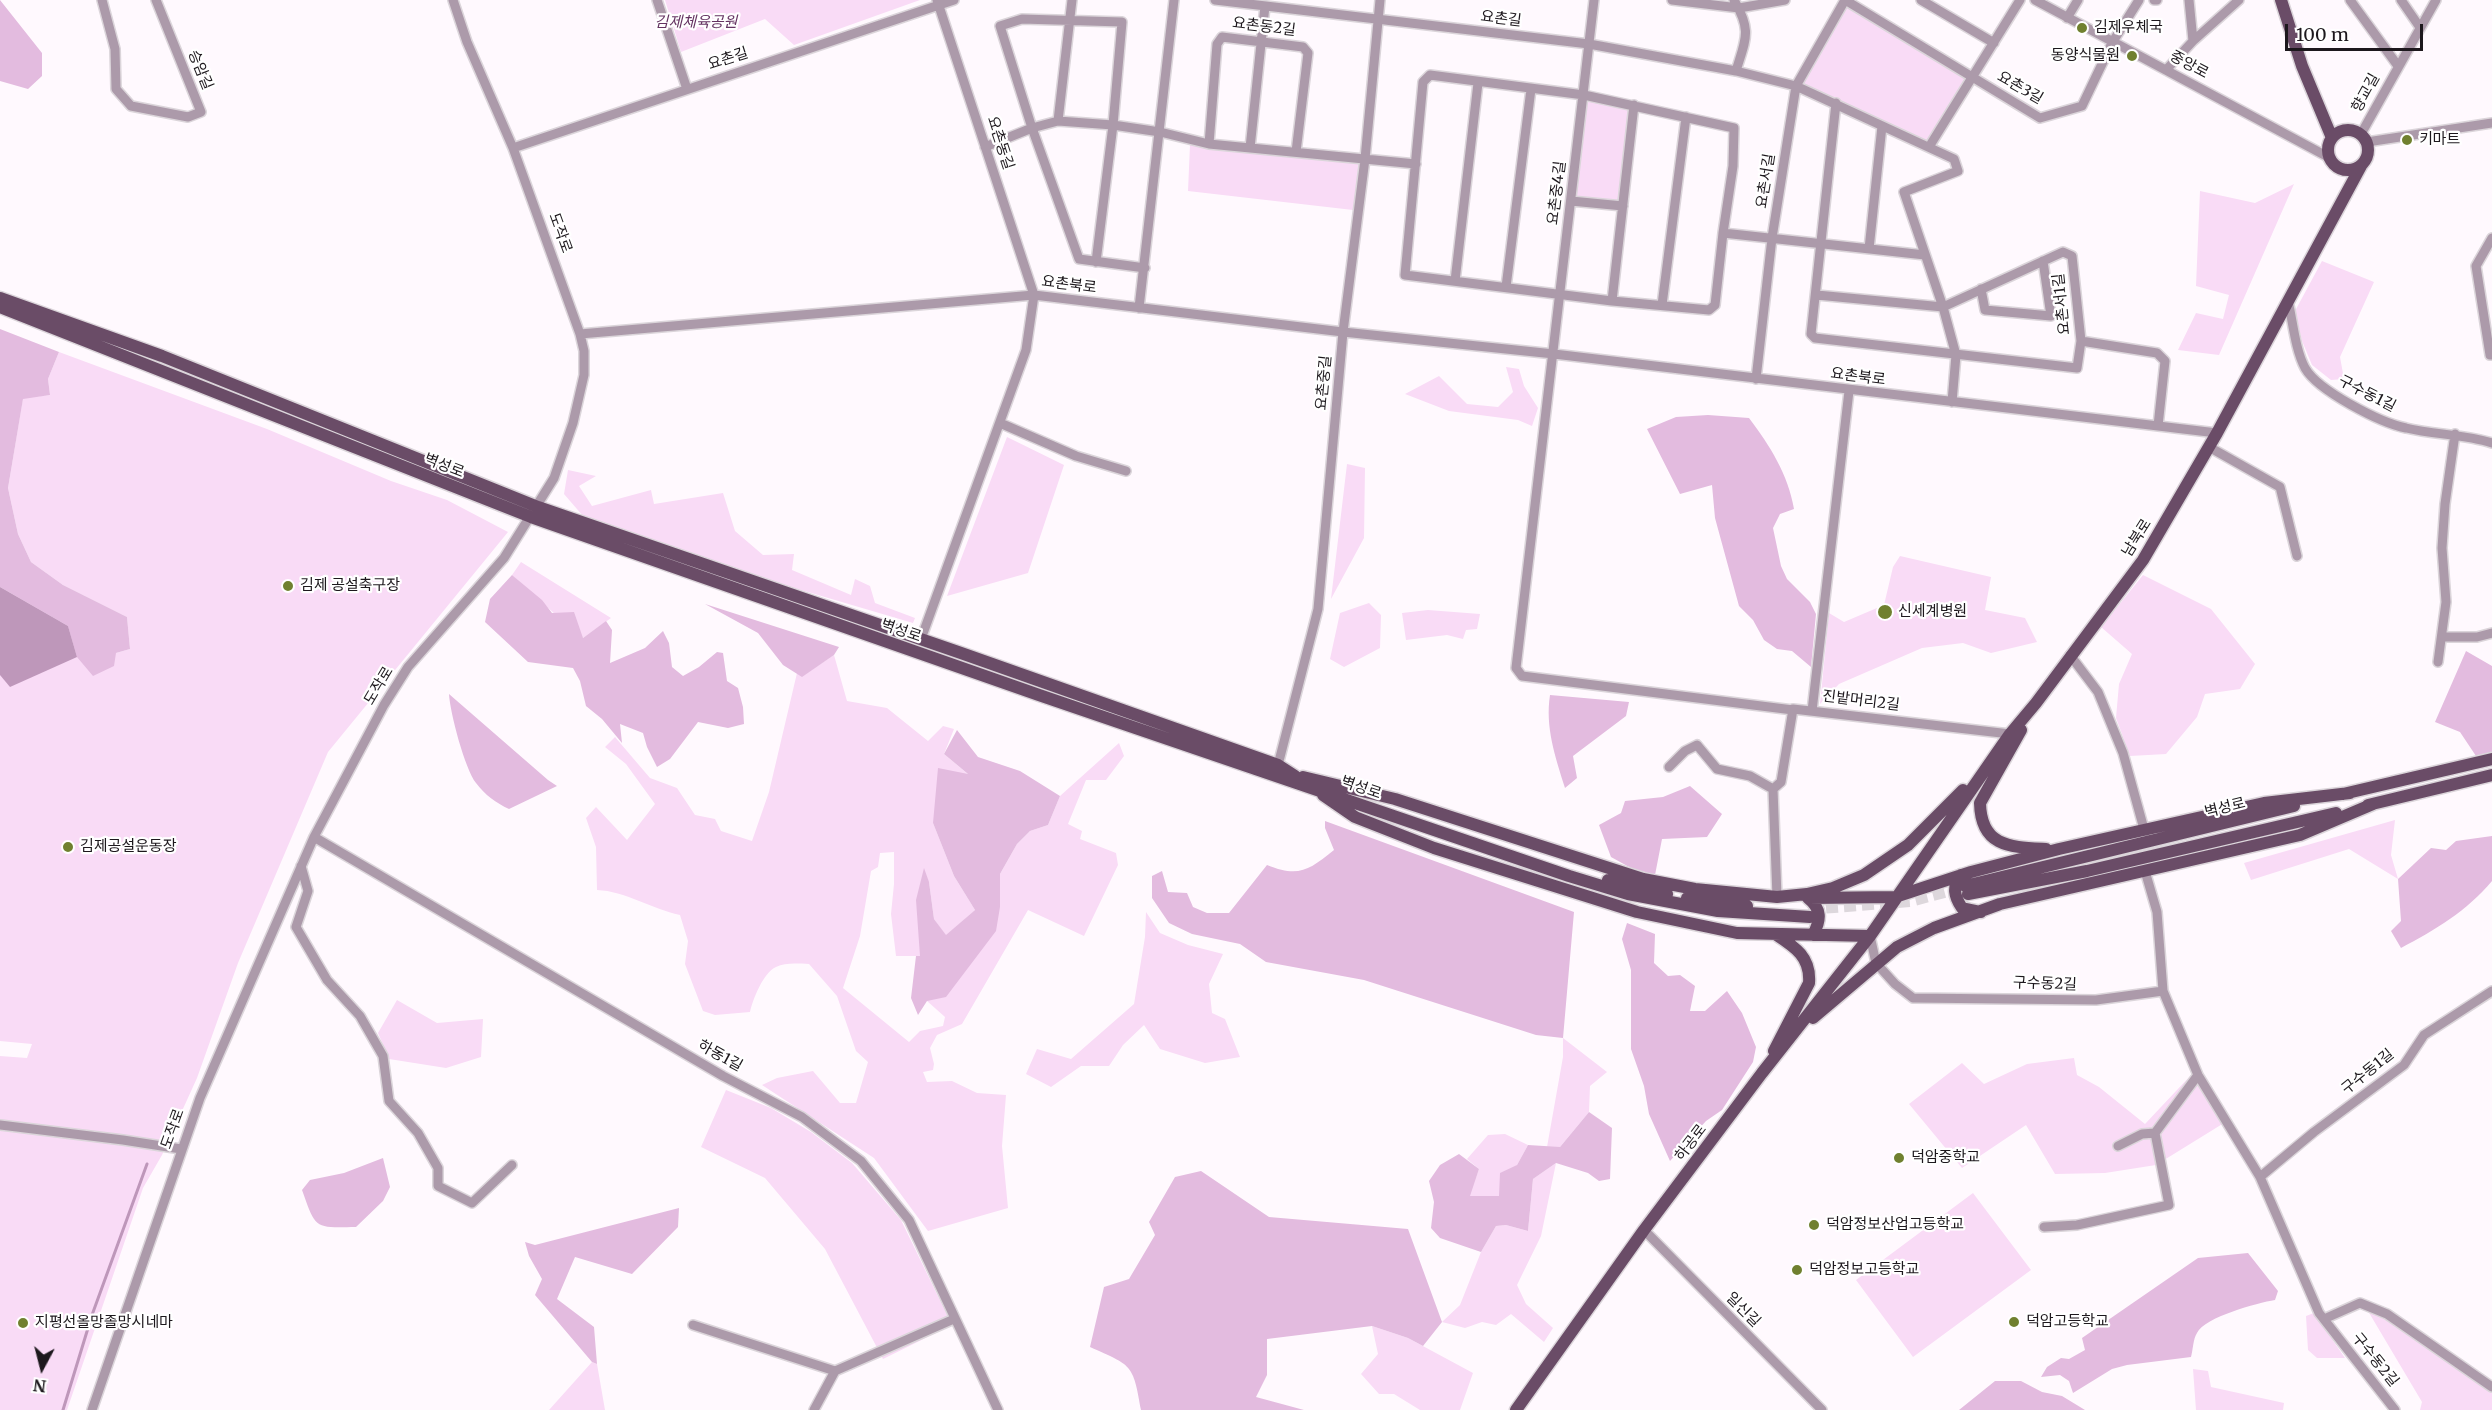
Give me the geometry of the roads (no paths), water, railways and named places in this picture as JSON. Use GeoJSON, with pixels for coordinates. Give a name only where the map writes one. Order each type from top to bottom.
{"type":"FeatureCollection","features":[{"type":"Feature","properties":{"kind":"main road"},"geometry":{"type":"LineString","coordinates":[[2281,0],[2302,66],[2332,138]]}},
{"type":"Feature","properties":{"kind":"main road"},"geometry":{"type":"LineString","coordinates":[[2346,130],[2364,138],[2369,153],[2361,166],[2346,170],[2336,166],[2330,158],[2328,147],[2332,138],[2346,130]]}},
{"type":"Feature","properties":{"kind":"main road","name":"남북로"},"geometry":{"type":"LineString","coordinates":[[1895,897],[2010,734],[2036,704],[2070,655],[2143,560],[2217,433],[2361,166]]}},
{"type":"Feature","properties":{"kind":"main road","name":"벽성로"},"geometry":{"type":"LineString","coordinates":[[0,298],[162,356],[535,512],[921,639],[1278,765],[1290,773],[1332,790],[1589,875],[1677,896],[1759,907],[1809,908]]}},
{"type":"Feature","properties":{"kind":"main road","name":"벽성로"},"geometry":{"type":"LineString","coordinates":[[0,307],[535,512],[1039,696],[1310,786],[1569,876],[1628,894],[1718,911],[1809,908]]}},
{"type":"Feature","properties":{"kind":"main road"},"geometry":{"type":"LineString","coordinates":[[2036,704],[1980,803],[1981,816],[1985,829],[2008,846],[2059,849]]}},
{"type":"Feature","properties":{"kind":"main road","name":"벽성로"},"geometry":{"type":"LineString","coordinates":[[1965,885],[2492,759]]}},
{"type":"Feature","properties":{"kind":"main road"},"geometry":{"type":"LineString","coordinates":[[1290,773],[1395,799],[1643,879],[1695,890],[1777,897],[1816,892],[1864,875],[1908,845],[1987,766]]}},
{"type":"Feature","properties":{"kind":"main road","name":"벽성로"},"geometry":{"type":"LineString","coordinates":[[1965,885],[2190,848],[2492,775]]}},
{"type":"Feature","properties":{"kind":"main road"},"geometry":{"type":"LineString","coordinates":[[1310,786],[1355,817],[1445,851],[1637,912],[1737,933],[1870,936]]}},
{"type":"Feature","properties":{"kind":"main road"},"geometry":{"type":"LineString","coordinates":[[1777,897],[1809,908],[1965,885],[2059,849],[2264,803],[2350,793]]}},
{"type":"Feature","properties":{"kind":"main road"},"geometry":{"type":"LineString","coordinates":[[1792,1036],[1897,947],[1934,928],[2000,904],[2300,835],[2373,804]]}},
{"type":"Feature","properties":{"kind":"main road"},"geometry":{"type":"LineString","coordinates":[[1965,885],[1956,882],[1954,897],[1962,908],[1981,912]]}},
{"type":"Feature","properties":{"kind":"main road","name":"하공로"},"geometry":{"type":"LineString","coordinates":[[1516,1410],[1644,1230],[1762,1073],[1870,936],[1895,897]]}},
{"type":"Feature","properties":{"kind":"main road"},"geometry":{"type":"LineString","coordinates":[[1809,908],[1816,904],[1820,916],[1813,935]]}},
{"type":"Feature","properties":{"kind":"main road"},"geometry":{"type":"LineString","coordinates":[[1762,1073],[1809,983],[1806,960],[1792,944],[1774,934]]}},
{"type":"Feature","properties":{"kind":"street","name":"승암길"},"geometry":{"type":"LineString","coordinates":[[102,0],[115,49],[116,89],[131,106],[188,117],[201,112],[156,0]]}},
{"type":"Feature","properties":{"kind":"street","name":"도작로"},"geometry":{"type":"LineString","coordinates":[[92,1410],[200,1098],[314,837],[384,705],[408,668],[504,558],[535,512],[554,478],[573,423],[584,375],[584,351],[580,334],[513,148],[467,42],[453,0]]}},
{"type":"Feature","properties":{"kind":"street"},"geometry":{"type":"LineString","coordinates":[[657,0],[687,89]]}},
{"type":"Feature","properties":{"kind":"street","name":"요촌길"},"geometry":{"type":"LineString","coordinates":[[513,148],[938,2],[954,0]]}},
{"type":"Feature","properties":{"kind":"street"},"geometry":{"type":"LineString","coordinates":[[1058,121],[1072,0]]}},
{"type":"Feature","properties":{"kind":"street"},"geometry":{"type":"LineString","coordinates":[[1139,308],[1174,0]]}},
{"type":"Feature","properties":{"kind":"street","name":"요촌길"},"geometry":{"type":"LineString","coordinates":[[1215,0],[1589,44],[1736,71],[1796,86]]}},
{"type":"Feature","properties":{"kind":"street","name":"요촌중길"},"geometry":{"type":"LineString","coordinates":[[1278,765],[1318,609],[1343,332],[1365,159],[1380,0]]}},
{"type":"Feature","properties":{"kind":"street"},"geometry":{"type":"LineString","coordinates":[[1584,95],[1594,0]]}},
{"type":"Feature","properties":{"kind":"street"},"geometry":{"type":"LineString","coordinates":[[1672,0],[1737,4],[1785,0]]}},
{"type":"Feature","properties":{"kind":"street","name":"요촌3길"},"geometry":{"type":"LineString","coordinates":[[1845,0],[2040,118],[2082,106],[2112,43],[2139,0]]}},
{"type":"Feature","properties":{"kind":"street","name":"요촌서길"},"geometry":{"type":"LineString","coordinates":[[1756,380],[1772,238],[1796,86],[1845,0]]}},
{"type":"Feature","properties":{"kind":"street"},"geometry":{"type":"LineString","coordinates":[[1921,0],[1994,43]]}},
{"type":"Feature","properties":{"kind":"street"},"geometry":{"type":"LineString","coordinates":[[1929,147],[2020,0]]}},
{"type":"Feature","properties":{"kind":"street","name":"중앙로"},"geometry":{"type":"LineString","coordinates":[[2034,0],[2330,158]]}},
{"type":"Feature","properties":{"kind":"street"},"geometry":{"type":"LineString","coordinates":[[2067,18],[2078,0]]}},
{"type":"Feature","properties":{"kind":"street"},"geometry":{"type":"LineString","coordinates":[[2189,0],[2193,41]]}},
{"type":"Feature","properties":{"kind":"street"},"geometry":{"type":"LineString","coordinates":[[2166,70],[2193,41],[2239,0]]}},
{"type":"Feature","properties":{"kind":"street","name":"향교길"},"geometry":{"type":"LineString","coordinates":[[2350,0],[2398,66]]}},
{"type":"Feature","properties":{"kind":"street"},"geometry":{"type":"LineString","coordinates":[[2401,0],[2420,26]]}},
{"type":"Feature","properties":{"kind":"street","name":"향교길"},"geometry":{"type":"LineString","coordinates":[[2364,138],[2398,66],[2436,0]]}},
{"type":"Feature","properties":{"kind":"street","name":"요촌동길"},"geometry":{"type":"LineString","coordinates":[[938,2],[1034,295]]}},
{"type":"Feature","properties":{"kind":"street"},"geometry":{"type":"LineString","coordinates":[[1736,71],[1746,41],[1746,22],[1737,4]]}},
{"type":"Feature","properties":{"kind":"street"},"geometry":{"type":"LineString","coordinates":[[1250,148],[1265,6]]}},
{"type":"Feature","properties":{"kind":"street"},"geometry":{"type":"LineString","coordinates":[[1096,262],[1113,125],[1122,22],[1022,19],[1000,26],[1032,128],[1079,259],[1096,262],[1145,268]]}},
{"type":"Feature","properties":{"kind":"street","name":"요촌동2길"},"geometry":{"type":"LineString","coordinates":[[1209,144],[1217,44],[1222,37],[1304,47],[1308,53],[1296,152]]}},
{"type":"Feature","properties":{"kind":"street"},"geometry":{"type":"LineString","coordinates":[[1431,75],[1478,83],[1531,88],[1584,95],[1734,128],[1733,166],[1715,305],[1709,310],[1612,301],[1405,275],[1423,82],[1431,75]]}},
{"type":"Feature","properties":{"kind":"street"},"geometry":{"type":"LineString","coordinates":[[1455,281],[1478,83]]}},
{"type":"Feature","properties":{"kind":"street"},"geometry":{"type":"LineString","coordinates":[[1796,86],[1954,159],[1958,171],[1904,192],[1943,307],[1956,355],[1952,402]]}},
{"type":"Feature","properties":{"kind":"street"},"geometry":{"type":"LineString","coordinates":[[1506,287],[1531,88]]}},
{"type":"Feature","properties":{"kind":"street","name":"요촌중4길"},"geometry":{"type":"LineString","coordinates":[[1560,294],[1584,95]]}},
{"type":"Feature","properties":{"kind":"street","name":"요촌서1길"},"geometry":{"type":"LineString","coordinates":[[1836,103],[1811,334],[1815,338],[2078,368],[2081,341],[2072,256],[2063,252],[1943,307]]}},
{"type":"Feature","properties":{"kind":"street"},"geometry":{"type":"LineString","coordinates":[[1612,301],[1634,105]]}},
{"type":"Feature","properties":{"kind":"street"},"geometry":{"type":"LineString","coordinates":[[1662,305],[1686,117]]}},
{"type":"Feature","properties":{"kind":"street"},"geometry":{"type":"LineString","coordinates":[[985,147],[1032,128],[1058,121],[1113,125],[1160,132],[1209,144],[1416,164]]}},
{"type":"Feature","properties":{"kind":"street"},"geometry":{"type":"LineString","coordinates":[[2364,138],[2492,123]]}},
{"type":"Feature","properties":{"kind":"street"},"geometry":{"type":"LineString","coordinates":[[1869,249],[1882,126]]}},
{"type":"Feature","properties":{"kind":"street"},"geometry":{"type":"LineString","coordinates":[[1571,201],[1623,206]]}},
{"type":"Feature","properties":{"kind":"street"},"geometry":{"type":"LineString","coordinates":[[1723,233],[1925,255]]}},
{"type":"Feature","properties":{"kind":"street"},"geometry":{"type":"LineString","coordinates":[[2492,238],[2476,266],[2490,355],[2492,355]]}},
{"type":"Feature","properties":{"kind":"street"},"geometry":{"type":"LineString","coordinates":[[1981,289],[1985,310],[2051,316],[2043,261]]}},
{"type":"Feature","properties":{"kind":"street"},"geometry":{"type":"LineString","coordinates":[[1554,354],[1560,294]]}},
{"type":"Feature","properties":{"kind":"street"},"geometry":{"type":"LineString","coordinates":[[921,639],[1026,350],[1034,295]]}},
{"type":"Feature","properties":{"kind":"street","name":"요촌북로"},"geometry":{"type":"LineString","coordinates":[[580,334],[1034,295],[2217,433]]}},
{"type":"Feature","properties":{"kind":"street"},"geometry":{"type":"LineString","coordinates":[[1817,295],[1943,307]]}},
{"type":"Feature","properties":{"kind":"street","name":"구수동1길"},"geometry":{"type":"LineString","coordinates":[[2288,301],[2305,366],[2327,391],[2381,420],[2403,428],[2472,436],[2492,443]]}},
{"type":"Feature","properties":{"kind":"street"},"geometry":{"type":"LineString","coordinates":[[2081,341],[2157,353],[2165,361],[2158,426]]}},
{"type":"Feature","properties":{"kind":"street","name":"진밭머리2길"},"geometry":{"type":"LineString","coordinates":[[1554,354],[1516,668],[1522,676],[1792,710],[2010,734]]}},
{"type":"Feature","properties":{"kind":"street"},"geometry":{"type":"LineString","coordinates":[[1812,711],[1849,391]]}},
{"type":"Feature","properties":{"kind":"street"},"geometry":{"type":"LineString","coordinates":[[1000,423],[1076,456],[1126,471]]}},
{"type":"Feature","properties":{"kind":"street"},"geometry":{"type":"LineString","coordinates":[[2438,662],[2446,602],[2442,548],[2445,504],[2456,434]]}},
{"type":"Feature","properties":{"kind":"street"},"geometry":{"type":"LineString","coordinates":[[2209,447],[2280,488],[2297,556]]}},
{"type":"Feature","properties":{"kind":"street"},"geometry":{"type":"LineString","coordinates":[[2442,638],[2477,637],[2492,633]]}},
{"type":"Feature","properties":{"kind":"street"},"geometry":{"type":"LineString","coordinates":[[2070,655],[2098,692],[2123,753],[2144,829],[2142,831]]}},
{"type":"Feature","properties":{"kind":"street"},"geometry":{"type":"LineString","coordinates":[[1773,789],[1781,782],[1792,710]]}},
{"type":"Feature","properties":{"kind":"street"},"geometry":{"type":"LineString","coordinates":[[1669,767],[1685,751],[1697,745],[1718,769],[1750,776],[1773,789]]}},
{"type":"Feature","properties":{"kind":"street"},"geometry":{"type":"LineString","coordinates":[[1773,789],[1777,897]]}},
{"type":"Feature","properties":{"kind":"street","name":"하동1길"},"geometry":{"type":"LineString","coordinates":[[314,837],[723,1076],[802,1117],[861,1161],[909,1220],[998,1410]]}},
{"type":"Feature","properties":{"kind":"street"},"geometry":{"type":"LineString","coordinates":[[301,866],[308,891],[296,927],[327,980],[360,1016],[383,1056],[389,1101],[418,1133],[438,1168],[438,1186],[472,1203],[512,1165]]}},
{"type":"Feature","properties":{"kind":"street"},"geometry":{"type":"LineString","coordinates":[[2145,871],[2157,912],[2163,991]]}},
{"type":"Feature","properties":{"kind":"street"},"geometry":{"type":"LineString","coordinates":[[1870,936],[1876,963]]}},
{"type":"Feature","properties":{"kind":"street","name":"구수동2길"},"geometry":{"type":"LineString","coordinates":[[1876,963],[1895,984],[1913,998],[2096,1000],[2163,991],[2198,1074],[2260,1177],[2316,1307],[2395,1410]]}},
{"type":"Feature","properties":{"kind":"street","name":"구수동1길"},"geometry":{"type":"LineString","coordinates":[[2260,1177],[2314,1132],[2404,1065],[2424,1035],[2492,991]]}},
{"type":"Feature","properties":{"kind":"street"},"geometry":{"type":"LineString","coordinates":[[2044,1227],[2078,1225],[2169,1205],[2155,1133],[2198,1074]]}},
{"type":"Feature","properties":{"kind":"street"},"geometry":{"type":"LineString","coordinates":[[0,1125],[181,1149]]}},
{"type":"Feature","properties":{"kind":"street"},"geometry":{"type":"LineString","coordinates":[[2118,1146],[2142,1134],[2155,1133]]}},
{"type":"Feature","properties":{"kind":"street","name":"일신길"},"geometry":{"type":"LineString","coordinates":[[1644,1230],[1822,1410]]}},
{"type":"Feature","properties":{"kind":"street"},"geometry":{"type":"LineString","coordinates":[[2324,1319],[2360,1303],[2387,1314],[2492,1387]]}},
{"type":"Feature","properties":{"kind":"street"},"geometry":{"type":"LineString","coordinates":[[814,1410],[835,1371],[954,1319]]}},
{"type":"Feature","properties":{"kind":"street"},"geometry":{"type":"LineString","coordinates":[[693,1325],[835,1371]]}},
{"type":"Feature","properties":{"kind":"street"},"geometry":{"type":"LineString","coordinates":[[1810,1399],[1811,1410]]}},
{"type":"Feature","properties":{"kind":"waterway"},"geometry":{"type":"LineString","coordinates":[[63,1410],[92,1315],[147,1164]]}},
{"type":"Feature","properties":{"kind":"tunnel"},"geometry":{"type":"LineString","coordinates":[[1808,909],[1910,901],[1964,887]]}},
{"type":"Feature","properties":{"kind":"place","name":"김제우체국"},"geometry":{"type":"Point","coordinates":[2082,28]}},
{"type":"Feature","properties":{"kind":"place","name":"동양식물원"},"geometry":{"type":"Point","coordinates":[2132,56]}},
{"type":"Feature","properties":{"kind":"place","name":"키마트"},"geometry":{"type":"Point","coordinates":[2407,140]}},
{"type":"Feature","properties":{"kind":"place","name":"김제 공설축구장"},"geometry":{"type":"Point","coordinates":[288,586]}},
{"type":"Feature","properties":{"kind":"place","name":"신세계병원"},"geometry":{"type":"Point","coordinates":[1885,612]}},
{"type":"Feature","properties":{"kind":"place","name":"김제공설운동장"},"geometry":{"type":"Point","coordinates":[68,847]}},
{"type":"Feature","properties":{"kind":"place","name":"덕암중학교"},"geometry":{"type":"Point","coordinates":[1899,1158]}},
{"type":"Feature","properties":{"kind":"place","name":"덕암정보산업고등학교"},"geometry":{"type":"Point","coordinates":[1814,1225]}},
{"type":"Feature","properties":{"kind":"place","name":"덕암정보고등학교"},"geometry":{"type":"Point","coordinates":[1797,1270]}},
{"type":"Feature","properties":{"kind":"place","name":"덕암고등학교"},"geometry":{"type":"Point","coordinates":[2014,1322]}},
{"type":"Feature","properties":{"kind":"place","name":"지평선올망졸망시네마"},"geometry":{"type":"Point","coordinates":[23,1323]}},
{"type":"Feature","properties":{"kind":"park label","name":"김제체육공원"},"geometry":{"type":"Point","coordinates":[696,23]}}]}
